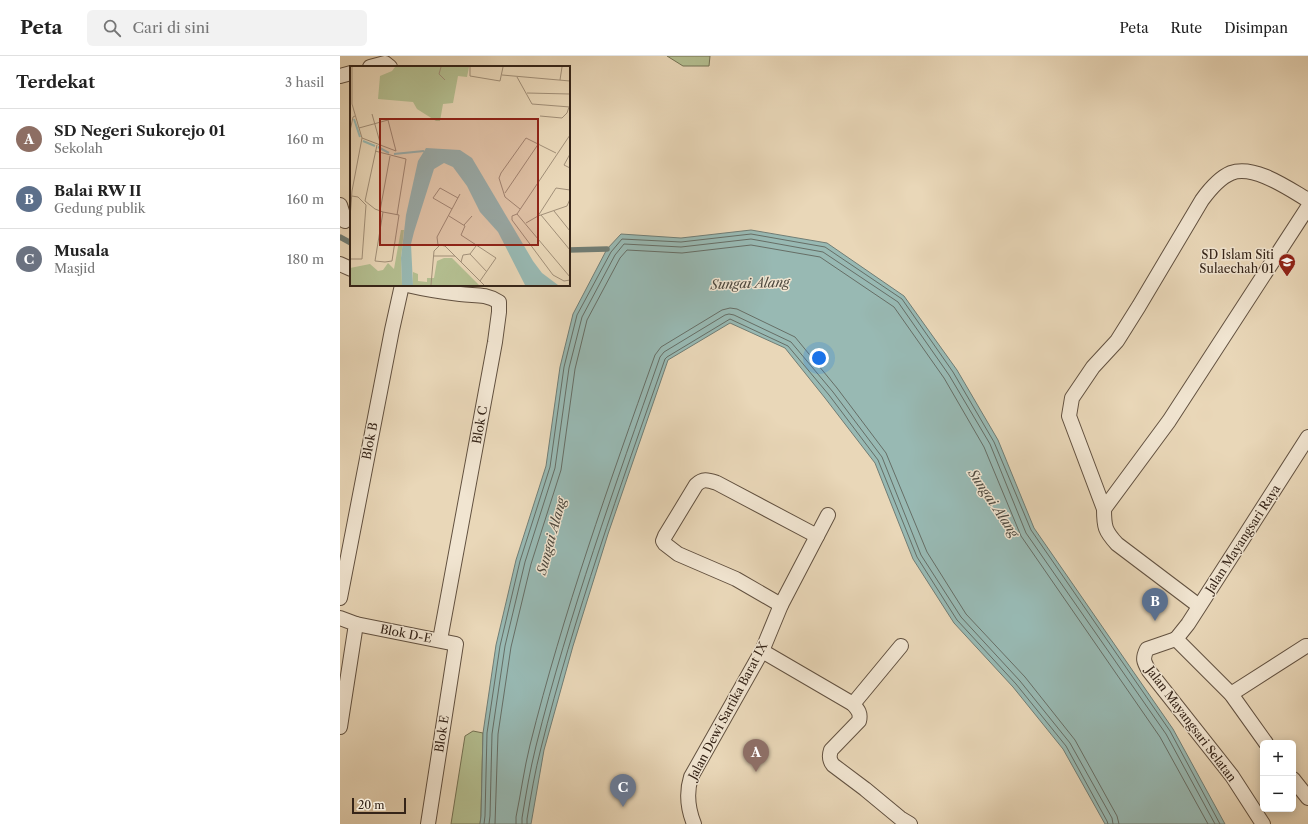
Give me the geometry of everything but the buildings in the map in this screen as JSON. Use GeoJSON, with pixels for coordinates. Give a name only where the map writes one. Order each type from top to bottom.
{"type":"FeatureCollection","features":[{"type":"Feature","properties":{"kind":"street"},"geometry":{"type":"LineString","coordinates":[[374,66],[385,63],[389,66]]}},
{"type":"Feature","properties":{"kind":"street"},"geometry":{"type":"LineString","coordinates":[[340,76],[350,73]]}},
{"type":"Feature","properties":{"kind":"street"},"geometry":{"type":"LineString","coordinates":[[1199,606],[1117,544],[1106,531],[1104,509],[1069,416],[1072,398],[1077,388],[1117,341],[1202,200],[1211,188],[1222,178],[1232,173],[1243,171],[1267,177],[1308,200]]}},
{"type":"Feature","properties":{"kind":"street"},"geometry":{"type":"LineString","coordinates":[[340,205],[345,221]]}},
{"type":"Feature","properties":{"kind":"street"},"geometry":{"type":"LineString","coordinates":[[1104,509],[1169,421],[1308,207]]}},
{"type":"Feature","properties":{"kind":"street"},"geometry":{"type":"LineString","coordinates":[[340,264],[350,269]]}},
{"type":"Feature","properties":{"kind":"street","name":"Blok B"},"geometry":{"type":"LineString","coordinates":[[340,598],[402,286]]}},
{"type":"Feature","properties":{"kind":"street","name":"Blok C"},"geometry":{"type":"LineString","coordinates":[[412,286],[461,295],[491,297],[499,302],[495,342],[440,640]]}},
{"type":"Feature","properties":{"kind":"street","name":"Jalan Mayangsari Raya"},"geometry":{"type":"LineString","coordinates":[[1176,639],[1188,624],[1308,437]]}},
{"type":"Feature","properties":{"kind":"street"},"geometry":{"type":"LineString","coordinates":[[781,605],[736,579],[678,554],[665,544],[665,536],[696,485],[704,479],[717,483],[817,536]]}},
{"type":"Feature","properties":{"kind":"street","name":"Jalan Dewi Sartika Barat IX"},"geometry":{"type":"LineString","coordinates":[[694,824],[689,810],[688,786],[691,777],[762,651],[781,605],[828,515]]}},
{"type":"Feature","properties":{"kind":"street","name":"Blok D-E"},"geometry":{"type":"LineString","coordinates":[[340,618],[356,624],[456,644]]}},
{"type":"Feature","properties":{"kind":"street"},"geometry":{"type":"LineString","coordinates":[[340,727],[356,624]]}},
{"type":"Feature","properties":{"kind":"street"},"geometry":{"type":"LineString","coordinates":[[1176,639],[1231,694],[1264,740]]}},
{"type":"Feature","properties":{"kind":"street","name":"Jalan Mayangsari Selatan"},"geometry":{"type":"LineString","coordinates":[[1176,639],[1147,648],[1144,656],[1144,662],[1150,672],[1232,776],[1263,824]]}},
{"type":"Feature","properties":{"kind":"street","name":"Blok E"},"geometry":{"type":"LineString","coordinates":[[428,824],[456,644]]}},
{"type":"Feature","properties":{"kind":"street"},"geometry":{"type":"LineString","coordinates":[[1231,694],[1307,644]]}},
{"type":"Feature","properties":{"kind":"street"},"geometry":{"type":"LineString","coordinates":[[853,704],[901,646]]}},
{"type":"Feature","properties":{"kind":"street"},"geometry":{"type":"LineString","coordinates":[[762,651],[853,704],[860,715],[858,721],[831,750],[829,755],[830,762],[900,818],[910,824]]}},
{"type":"Feature","properties":{"kind":"street"},"geometry":{"type":"LineString","coordinates":[[1296,783],[1308,798]]}},
{"type":"Feature","properties":{"kind":"green space"},"geometry":{"type":"Polygon","coordinates":[[[667,56],[710,56],[709,66],[683,66],[667,56]]]}},
{"type":"Feature","properties":{"kind":"green space"},"geometry":{"type":"Polygon","coordinates":[[[473,731],[483,733],[480,824],[451,824],[465,736],[473,731]]]}},
{"type":"Feature","properties":{"kind":"water","name":"Sungai Alang"},"geometry":{"type":"Polygon","coordinates":[[[751,230],[827,243],[904,296],[957,370],[998,440],[1034,528],[1173,729],[1225,824],[1105,824],[1063,749],[1013,687],[954,623],[913,559],[875,463],[785,348],[730,323],[668,360],[608,534],[573,646],[544,750],[531,824],[480,824],[483,733],[496,645],[516,560],[546,466],[560,367],[573,314],[607,249],[621,234],[681,238],[751,230]]]}},
{"type":"Feature","properties":{"kind":"waterway"},"geometry":{"type":"LineString","coordinates":[[340,237],[350,242]]}},
{"type":"Feature","properties":{"kind":"waterway"},"geometry":{"type":"LineString","coordinates":[[570,250],[607,249]]}},
{"type":"Feature","properties":{"kind":"place","name":"SD Islam Siti Sulaechah 01"},"geometry":{"type":"Point","coordinates":[1287,277]}},
{"type":"Feature","properties":{"kind":"place","name":"Balai RW II"},"geometry":{"type":"Point","coordinates":[1155,621]}},
{"type":"Feature","properties":{"kind":"place","name":"SD Negeri Sukorejo 01"},"geometry":{"type":"Point","coordinates":[756,772]}},
{"type":"Feature","properties":{"kind":"place","name":"Musala"},"geometry":{"type":"Point","coordinates":[623,807]}}]}
